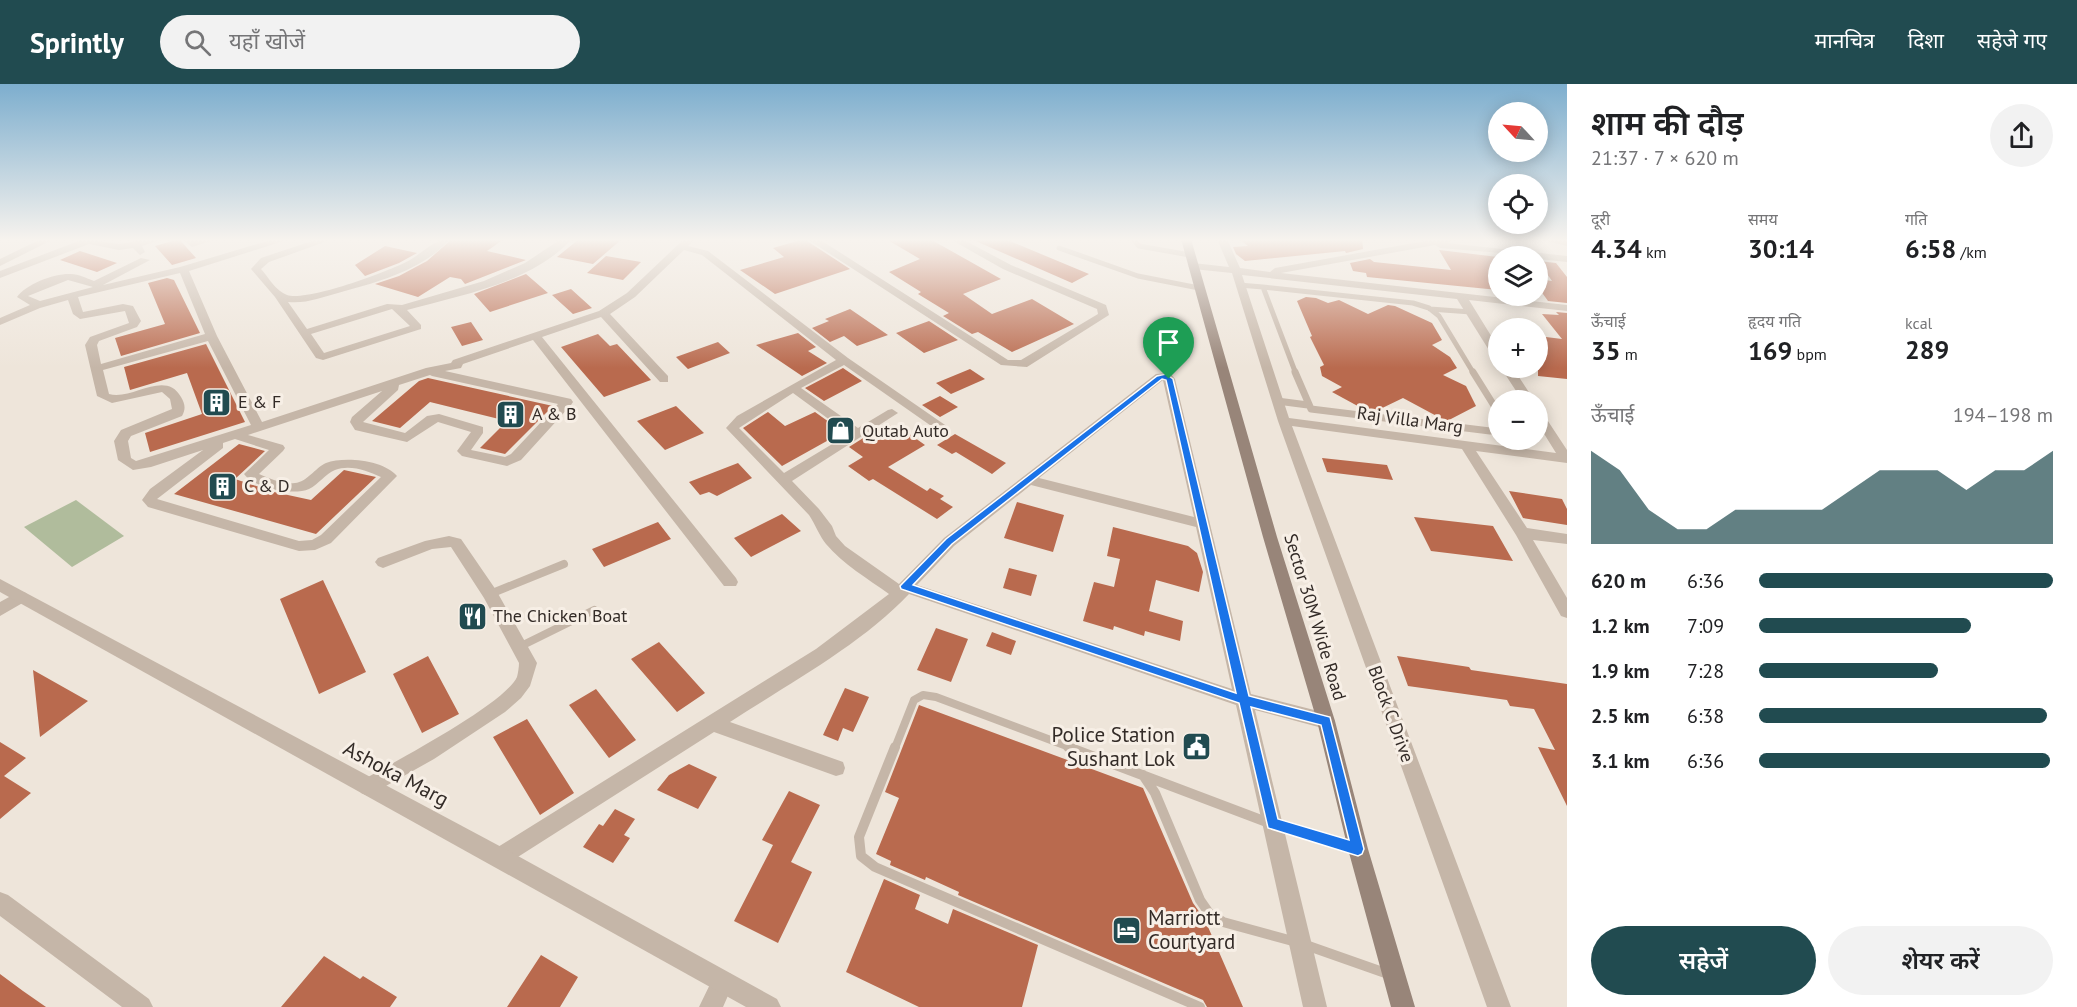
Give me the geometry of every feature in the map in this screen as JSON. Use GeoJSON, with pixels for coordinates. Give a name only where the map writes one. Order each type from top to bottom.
{"type":"FeatureCollection","features":[{"type":"Feature","properties":{"kind":"main road","name":"Sector 30M Wide Road"},"geometry":{"type":"LineString","coordinates":[[1197,282],[1326,721],[1358,849],[1403,1007]]}},
{"type":"Feature","properties":{"kind":"street"},"geometry":{"type":"LineString","coordinates":[[39,305],[22,297],[51,282]]}},
{"type":"Feature","properties":{"kind":"street"},"geometry":{"type":"LineString","coordinates":[[0,322],[39,305],[128,282]]}},
{"type":"Feature","properties":{"kind":"street"},"geometry":{"type":"LineString","coordinates":[[188,282],[210,336],[258,427]]}},
{"type":"Feature","properties":{"kind":"street"},"geometry":{"type":"LineString","coordinates":[[267,282],[280,298],[304,333],[323,357],[415,330],[417,327],[400,309],[391,306],[304,333]]}},
{"type":"Feature","properties":{"kind":"street"},"geometry":{"type":"LineString","coordinates":[[280,298],[292,301],[305,300],[361,282]]}},
{"type":"Feature","properties":{"kind":"street"},"geometry":{"type":"LineString","coordinates":[[400,309],[492,282]]}},
{"type":"Feature","properties":{"kind":"street"},"geometry":{"type":"LineString","coordinates":[[72,295],[80,316],[123,307],[129,308],[135,321],[133,325],[94,339],[91,345],[103,396],[110,400],[124,399],[156,389],[169,388],[173,391],[179,407],[178,413],[126,433],[121,441],[125,460],[133,466],[146,464],[456,364],[603,313],[631,295],[645,282]]}},
{"type":"Feature","properties":{"kind":"street"},"geometry":{"type":"LineString","coordinates":[[743,282],[844,360],[942,427]]}},
{"type":"Feature","properties":{"kind":"street"},"geometry":{"type":"LineString","coordinates":[[879,282],[1005,363],[1023,364],[1104,315],[1102,308],[1042,282]]}},
{"type":"Feature","properties":{"kind":"street","name":"Block C Drive"},"geometry":{"type":"LineString","coordinates":[[1238,282],[1284,421],[1499,1007]]}},
{"type":"Feature","properties":{"kind":"street"},"geometry":{"type":"LineString","coordinates":[[1331,282],[1567,308]]}},
{"type":"Feature","properties":{"kind":"street"},"geometry":{"type":"LineString","coordinates":[[1461,296],[1488,339]]}},
{"type":"Feature","properties":{"kind":"street"},"geometry":{"type":"LineString","coordinates":[[603,313],[664,380]]}},
{"type":"Feature","properties":{"kind":"street"},"geometry":{"type":"LineString","coordinates":[[95,369],[210,336]]}},
{"type":"Feature","properties":{"kind":"street"},"geometry":{"type":"LineString","coordinates":[[536,337],[730,582]]}},
{"type":"Feature","properties":{"kind":"street"},"geometry":{"type":"LineString","coordinates":[[844,360],[793,388],[742,419],[732,428],[814,512],[827,530],[829,538],[840,550],[902,590],[1244,700],[1326,721]]}},
{"type":"Feature","properties":{"kind":"street"},"geometry":{"type":"LineString","coordinates":[[401,381],[358,417],[356,422],[360,427],[407,438],[432,419],[457,423],[478,430],[464,451],[496,461],[507,462],[516,457],[567,402],[434,374],[430,371]]}},
{"type":"Feature","properties":{"kind":"street"},"geometry":{"type":"LineString","coordinates":[[500,857],[822,654],[888,606],[949,542],[1160,377],[1166,376],[1169,379],[1315,1007]]}},
{"type":"Feature","properties":{"kind":"street"},"geometry":{"type":"LineString","coordinates":[[793,388],[857,434]]}},
{"type":"Feature","properties":{"kind":"street"},"geometry":{"type":"LineString","coordinates":[[783,480],[892,413]]}},
{"type":"Feature","properties":{"kind":"street","name":"Raj Villa Marg"},"geometry":{"type":"LineString","coordinates":[[1284,421],[1567,459]]}},
{"type":"Feature","properties":{"kind":"street"},"geometry":{"type":"LineString","coordinates":[[1548,432],[1567,459]]}},
{"type":"Feature","properties":{"kind":"street"},"geometry":{"type":"LineString","coordinates":[[230,436],[278,448],[251,474],[254,478],[291,488],[299,488],[336,464],[347,463],[390,476],[326,539],[315,545],[299,546],[153,504],[149,500],[155,492],[230,436]]}},
{"type":"Feature","properties":{"kind":"street"},"geometry":{"type":"LineString","coordinates":[[1466,446],[1522,533],[1567,612]]}},
{"type":"Feature","properties":{"kind":"street"},"geometry":{"type":"LineString","coordinates":[[1028,480],[1203,524]]}},
{"type":"Feature","properties":{"kind":"street"},"geometry":{"type":"LineString","coordinates":[[1522,533],[1567,539]]}},
{"type":"Feature","properties":{"kind":"street"},"geometry":{"type":"LineString","coordinates":[[368,787],[419,758],[508,700],[524,681],[528,663],[490,594],[456,543],[449,540],[383,562]]}},
{"type":"Feature","properties":{"kind":"street","name":"Ashoka Marg"},"geometry":{"type":"LineString","coordinates":[[0,585],[500,857],[769,1007]]}},
{"type":"Feature","properties":{"kind":"street"},"geometry":{"type":"LineString","coordinates":[[0,610],[20,597]]}},
{"type":"Feature","properties":{"kind":"street"},"geometry":{"type":"LineString","coordinates":[[712,723],[836,768]]}},
{"type":"Feature","properties":{"kind":"street"},"geometry":{"type":"LineString","coordinates":[[0,903],[141,1007]]}},
{"type":"Feature","properties":{"kind":"street"},"geometry":{"type":"LineString","coordinates":[[711,1007],[723,982]]}},
{"type":"Feature","properties":{"kind":"lane"},"geometry":{"type":"LineString","coordinates":[[1168,282],[1198,288]]}},
{"type":"Feature","properties":{"kind":"lane"},"geometry":{"type":"LineString","coordinates":[[1239,285],[1413,303],[1429,308],[1471,312]]}},
{"type":"Feature","properties":{"kind":"lane"},"geometry":{"type":"LineString","coordinates":[[1263,287],[1308,405]]}},
{"type":"Feature","properties":{"kind":"lane"},"geometry":{"type":"LineString","coordinates":[[1429,308],[1439,315],[1488,396]]}},
{"type":"Feature","properties":{"kind":"lane"},"geometry":{"type":"LineString","coordinates":[[1277,401],[1308,405],[1318,411],[1488,431]]}},
{"type":"Feature","properties":{"kind":"lane"},"geometry":{"type":"LineString","coordinates":[[490,594],[564,564]]}},
{"type":"Feature","properties":{"kind":"lane"},"geometry":{"type":"LineString","coordinates":[[519,647],[594,610]]}},
{"type":"Feature","properties":{"kind":"lane"},"geometry":{"type":"LineString","coordinates":[[1200,1007],[875,867],[861,856],[859,837],[914,700],[923,695],[936,697],[1272,824],[1358,849]]}},
{"type":"Feature","properties":{"kind":"lane"},"geometry":{"type":"LineString","coordinates":[[1143,775],[1155,794],[1200,900],[1209,913],[1223,922],[1300,943],[1393,975]]}},
{"type":"Feature","properties":{"kind":"green space"},"geometry":{"type":"Polygon","coordinates":[[[76,500],[124,536],[72,567],[24,527],[76,500]]]}},
{"type":"Feature","properties":{"kind":"building"},"geometry":{"type":"Polygon","coordinates":[[[175,282],[200,333],[121,356],[115,338],[165,324],[148,283],[175,282]]]}},
{"type":"Feature","properties":{"kind":"building"},"geometry":{"type":"Polygon","coordinates":[[[381,282],[442,282],[418,297],[375,284],[381,282]]]}},
{"type":"Feature","properties":{"kind":"building"},"geometry":{"type":"Polygon","coordinates":[[[505,282],[535,282],[548,293],[490,312],[474,294],[505,282]]]}},
{"type":"Feature","properties":{"kind":"building"},"geometry":{"type":"Polygon","coordinates":[[[758,282],[811,282],[775,294],[758,282]]]}},
{"type":"Feature","properties":{"kind":"building"},"geometry":{"type":"Polygon","coordinates":[[[905,282],[993,282],[963,294],[992,314],[1032,299],[1074,324],[1012,352],[978,332],[972,334],[943,316],[949,313],[918,294],[921,292],[905,282]]]}},
{"type":"Feature","properties":{"kind":"building"},"geometry":{"type":"Polygon","coordinates":[[[1418,282],[1488,282],[1488,289],[1418,282]]]}},
{"type":"Feature","properties":{"kind":"building"},"geometry":{"type":"Polygon","coordinates":[[[1548,282],[1567,282],[1567,303],[1548,301],[1548,282]]]}},
{"type":"Feature","properties":{"kind":"building"},"geometry":{"type":"Polygon","coordinates":[[[571,289],[592,308],[573,314],[552,295],[571,289]]]}},
{"type":"Feature","properties":{"kind":"building"},"geometry":{"type":"Polygon","coordinates":[[[1306,297],[1328,303],[1339,300],[1368,314],[1388,305],[1395,306],[1432,323],[1442,340],[1432,345],[1450,357],[1457,368],[1443,375],[1466,386],[1476,406],[1449,420],[1444,420],[1403,398],[1376,411],[1365,410],[1332,392],[1342,387],[1322,376],[1320,367],[1324,365],[1310,337],[1312,336],[1297,301],[1306,297]]]}},
{"type":"Feature","properties":{"kind":"building"},"geometry":{"type":"Polygon","coordinates":[[[850,309],[888,335],[857,346],[844,336],[830,342],[812,328],[829,321],[825,319],[850,309]]]}},
{"type":"Feature","properties":{"kind":"building"},"geometry":{"type":"Polygon","coordinates":[[[1556,312],[1567,313],[1567,379],[1548,377],[1548,337],[1562,339],[1548,322],[1548,318],[1542,314],[1559,315],[1556,312]]]}},
{"type":"Feature","properties":{"kind":"building"},"geometry":{"type":"Polygon","coordinates":[[[929,321],[958,340],[924,353],[896,333],[929,321]]]}},
{"type":"Feature","properties":{"kind":"building"},"geometry":{"type":"Polygon","coordinates":[[[471,322],[483,340],[462,346],[451,327],[471,322]]]}},
{"type":"Feature","properties":{"kind":"building"},"geometry":{"type":"Polygon","coordinates":[[[798,333],[816,347],[808,351],[827,363],[802,376],[756,345],[798,333]]]}},
{"type":"Feature","properties":{"kind":"building"},"geometry":{"type":"Polygon","coordinates":[[[598,334],[610,346],[617,344],[651,380],[604,397],[561,347],[598,334]]]}},
{"type":"Feature","properties":{"kind":"building"},"geometry":{"type":"Polygon","coordinates":[[[718,342],[730,353],[688,369],[676,357],[718,342]]]}},
{"type":"Feature","properties":{"kind":"building","name":"E & F"},"geometry":{"type":"Polygon","coordinates":[[[206,344],[245,422],[150,452],[145,433],[202,414],[187,373],[130,390],[124,367],[206,344]]]}},
{"type":"Feature","properties":{"kind":"building"},"geometry":{"type":"Polygon","coordinates":[[[843,368],[862,381],[824,401],[805,388],[843,368]]]}},
{"type":"Feature","properties":{"kind":"building"},"geometry":{"type":"Polygon","coordinates":[[[970,369],[985,379],[951,394],[936,383],[970,369]]]}},
{"type":"Feature","properties":{"kind":"building","name":"A & B"},"geometry":{"type":"Polygon","coordinates":[[[428,378],[553,406],[505,454],[480,448],[507,421],[430,402],[400,428],[372,421],[419,381],[428,378]]]}},
{"type":"Feature","properties":{"kind":"building"},"geometry":{"type":"Polygon","coordinates":[[[940,396],[958,407],[940,417],[922,405],[940,396]]]}},
{"type":"Feature","properties":{"kind":"building"},"geometry":{"type":"Polygon","coordinates":[[[676,406],[704,433],[665,450],[637,421],[676,406]]]}},
{"type":"Feature","properties":{"kind":"building"},"geometry":{"type":"Polygon","coordinates":[[[768,412],[785,426],[815,412],[843,432],[782,466],[743,428],[768,412]]]}},
{"type":"Feature","properties":{"kind":"building"},"geometry":{"type":"Polygon","coordinates":[[[887,423],[897,430],[901,428],[925,445],[888,467],[927,491],[930,488],[944,496],[940,499],[953,507],[937,519],[873,479],[869,481],[848,466],[863,457],[849,447],[887,423]]]}},
{"type":"Feature","properties":{"kind":"building"},"geometry":{"type":"Polygon","coordinates":[[[955,434],[1006,463],[992,474],[956,452],[952,454],[937,445],[955,434]]]}},
{"type":"Feature","properties":{"kind":"building","name":"C & D"},"geometry":{"type":"Polygon","coordinates":[[[239,444],[265,451],[235,479],[274,492],[311,500],[344,470],[376,477],[316,534],[174,494],[239,444]]]}},
{"type":"Feature","properties":{"kind":"building"},"geometry":{"type":"Polygon","coordinates":[[[1322,458],[1387,465],[1393,480],[1327,472],[1322,458]]]}},
{"type":"Feature","properties":{"kind":"building"},"geometry":{"type":"Polygon","coordinates":[[[738,463],[752,478],[717,496],[709,492],[700,495],[689,482],[738,463]]]}},
{"type":"Feature","properties":{"kind":"building"},"geometry":{"type":"Polygon","coordinates":[[[1509,491],[1562,499],[1567,509],[1567,525],[1523,518],[1509,491]]]}},
{"type":"Feature","properties":{"kind":"building"},"geometry":{"type":"Polygon","coordinates":[[[1017,502],[1064,515],[1053,552],[1004,538],[1017,502]]]}},
{"type":"Feature","properties":{"kind":"building"},"geometry":{"type":"Polygon","coordinates":[[[782,514],[801,531],[751,557],[734,538],[782,514]]]}},
{"type":"Feature","properties":{"kind":"building"},"geometry":{"type":"Polygon","coordinates":[[[1414,517],[1493,526],[1513,561],[1431,551],[1414,517]]]}},
{"type":"Feature","properties":{"kind":"building"},"geometry":{"type":"Polygon","coordinates":[[[658,522],[671,539],[604,567],[592,549],[658,522]]]}},
{"type":"Feature","properties":{"kind":"building"},"geometry":{"type":"Polygon","coordinates":[[[1113,527],[1188,546],[1197,553],[1203,572],[1199,592],[1156,580],[1149,611],[1183,621],[1180,641],[1145,631],[1144,636],[1114,626],[1113,630],[1083,621],[1094,582],[1114,587],[1120,559],[1107,556],[1113,527]]]}},
{"type":"Feature","properties":{"kind":"building"},"geometry":{"type":"Polygon","coordinates":[[[1009,568],[1037,575],[1031,596],[1003,588],[1009,568]]]}},
{"type":"Feature","properties":{"kind":"building"},"geometry":{"type":"Polygon","coordinates":[[[323,580],[366,672],[319,694],[280,599],[323,580]]]}},
{"type":"Feature","properties":{"kind":"building"},"geometry":{"type":"Polygon","coordinates":[[[936,628],[968,639],[951,682],[917,670],[936,628]]]}},
{"type":"Feature","properties":{"kind":"building"},"geometry":{"type":"Polygon","coordinates":[[[992,632],[1016,641],[1011,655],[986,646],[992,632]]]}},
{"type":"Feature","properties":{"kind":"building"},"geometry":{"type":"Polygon","coordinates":[[[659,642],[705,693],[677,712],[631,659],[659,642]]]}},
{"type":"Feature","properties":{"kind":"building"},"geometry":{"type":"Polygon","coordinates":[[[428,656],[459,714],[422,733],[393,674],[428,656]]]}},
{"type":"Feature","properties":{"kind":"building"},"geometry":{"type":"Polygon","coordinates":[[[1397,656],[1567,684],[1567,806],[1538,747],[1555,750],[1534,709],[1510,706],[1507,700],[1408,686],[1397,656]]]}},
{"type":"Feature","properties":{"kind":"building"},"geometry":{"type":"Polygon","coordinates":[[[33,670],[88,701],[40,737],[33,670]]]}},
{"type":"Feature","properties":{"kind":"building"},"geometry":{"type":"Polygon","coordinates":[[[845,688],[869,697],[853,732],[843,728],[838,741],[823,735],[845,688]]]}},
{"type":"Feature","properties":{"kind":"building"},"geometry":{"type":"Polygon","coordinates":[[[596,689],[636,740],[609,758],[569,705],[596,689]]]}},
{"type":"Feature","properties":{"kind":"building","name":"Marriott Courtyard"},"geometry":{"type":"Polygon","coordinates":[[[919,705],[1143,788],[1193,903],[1205,920],[1243,1007],[1207,1007],[1203,1000],[958,895],[959,892],[926,877],[925,880],[890,865],[891,861],[876,854],[899,798],[885,792],[919,705]]]}},
{"type":"Feature","properties":{"kind":"building"},"geometry":{"type":"Polygon","coordinates":[[[527,719],[574,793],[540,815],[493,737],[527,719]]]}},
{"type":"Feature","properties":{"kind":"building"},"geometry":{"type":"Polygon","coordinates":[[[0,742],[26,758],[4,776],[31,793],[0,819],[0,742]]]}},
{"type":"Feature","properties":{"kind":"building"},"geometry":{"type":"Polygon","coordinates":[[[689,764],[717,777],[698,809],[657,790],[669,775],[689,764]]]}},
{"type":"Feature","properties":{"kind":"building"},"geometry":{"type":"Polygon","coordinates":[[[789,791],[820,805],[791,862],[812,872],[778,943],[734,921],[773,845],[762,840],[789,791]]]}},
{"type":"Feature","properties":{"kind":"building"},"geometry":{"type":"Polygon","coordinates":[[[615,809],[635,819],[624,835],[630,838],[613,863],[583,847],[599,824],[603,826],[615,809]]]}},
{"type":"Feature","properties":{"kind":"building"},"geometry":{"type":"Polygon","coordinates":[[[884,879],[920,895],[915,909],[948,924],[953,909],[1038,945],[1022,1007],[919,1007],[846,972],[884,879]]]}},
{"type":"Feature","properties":{"kind":"building"},"geometry":{"type":"Polygon","coordinates":[[[541,955],[578,977],[560,1007],[507,1007],[541,955]]]}},
{"type":"Feature","properties":{"kind":"building"},"geometry":{"type":"Polygon","coordinates":[[[324,956],[360,979],[363,976],[397,997],[390,1007],[281,1007],[324,956]]]}},
{"type":"Feature","properties":{"kind":"building"},"geometry":{"type":"Polygon","coordinates":[[[0,974],[23,991],[46,1007],[0,1007],[0,974]]]}},
{"type":"Feature","properties":{"kind":"place","name":"E & F"},"geometry":{"type":"Point","coordinates":[217,402]}},
{"type":"Feature","properties":{"kind":"place","name":"A & B"},"geometry":{"type":"Point","coordinates":[511,414]}},
{"type":"Feature","properties":{"kind":"place","name":"Qutab Auto"},"geometry":{"type":"Point","coordinates":[841,431]}},
{"type":"Feature","properties":{"kind":"place","name":"C & D"},"geometry":{"type":"Point","coordinates":[223,486]}},
{"type":"Feature","properties":{"kind":"place","name":"The Chicken Boat"},"geometry":{"type":"Point","coordinates":[472,616]}},
{"type":"Feature","properties":{"kind":"place","name":"Police Station Sushant Lok"},"geometry":{"type":"Point","coordinates":[1196,747]}},
{"type":"Feature","properties":{"kind":"place","name":"Marriott Courtyard"},"geometry":{"type":"Point","coordinates":[1127,930]}},
{"type":"Feature","properties":{"kind":"route"},"geometry":{"type":"LineString","coordinates":[[1169,379],[1166,376],[1160,377],[988,511],[949,542],[905,586],[1244,700],[1272,824],[1358,849],[1326,721],[1244,700],[1169,379]]}}]}
